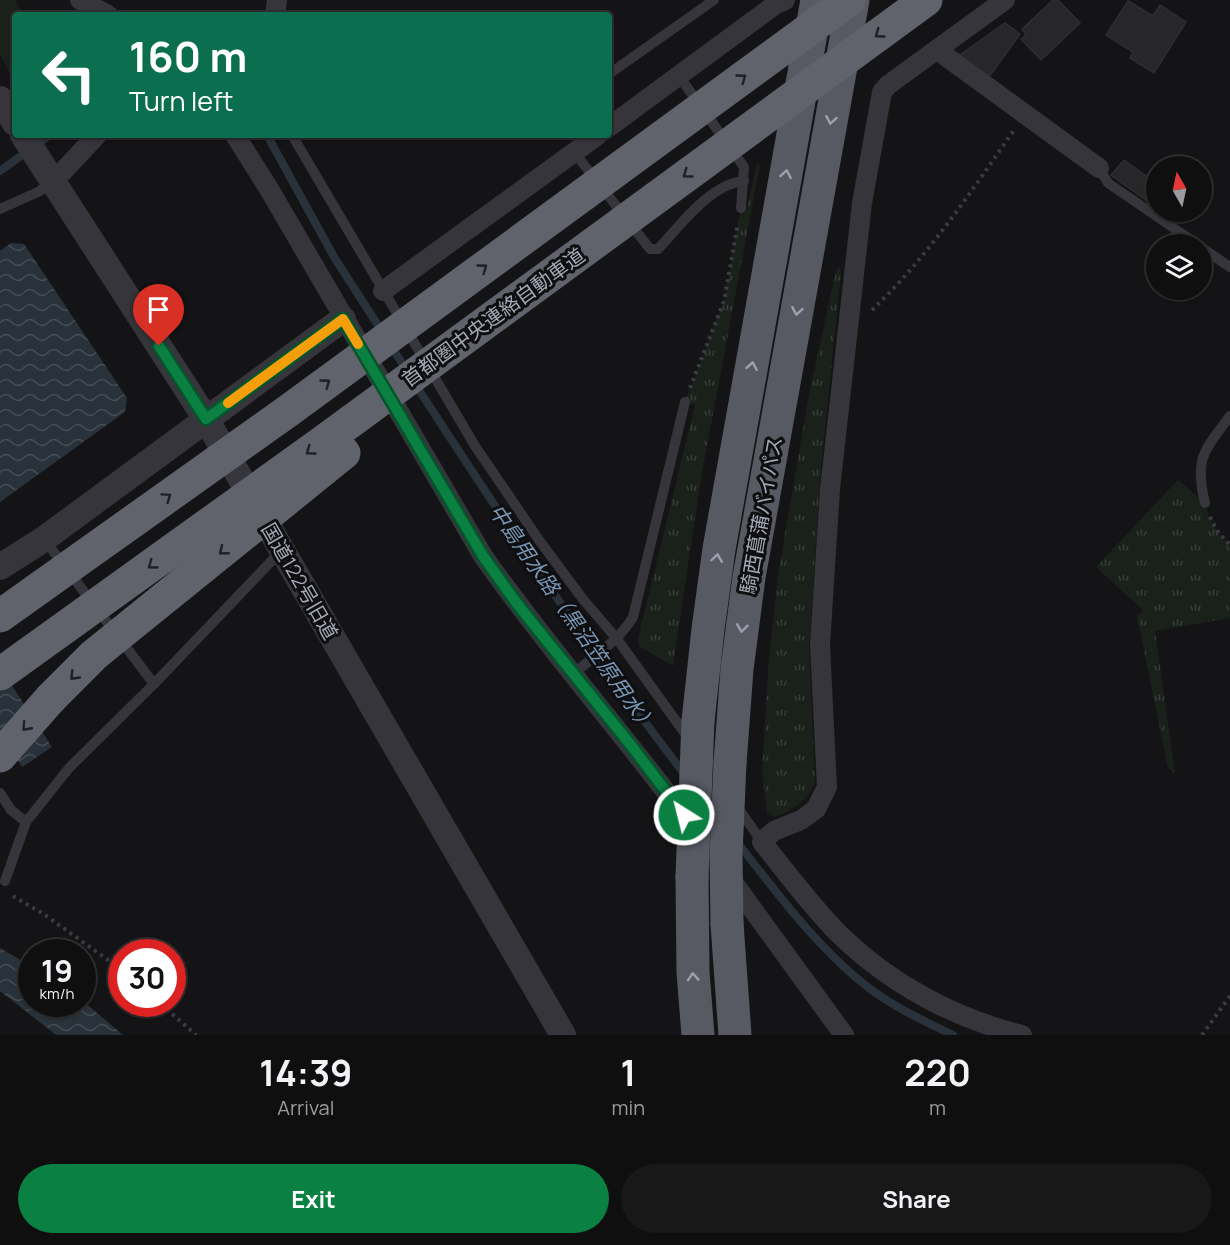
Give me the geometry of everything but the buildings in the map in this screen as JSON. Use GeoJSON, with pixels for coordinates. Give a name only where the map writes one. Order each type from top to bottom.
{"type":"FeatureCollection","features":[{"type":"Feature","properties":{"kind":"highway","name":"騎西菖蒲バイパス"},"geometry":{"type":"LineString","coordinates":[[698,1035],[692,961],[692,877],[699,721],[708,629],[719,549],[817,0]]}},
{"type":"Feature","properties":{"kind":"highway","name":"騎西菖蒲バイパス"},"geometry":{"type":"LineString","coordinates":[[735,1035],[727,924],[726,854],[719,770],[737,669],[749,577],[851,0]]}},
{"type":"Feature","properties":{"kind":"highway"},"geometry":{"type":"LineString","coordinates":[[0,616],[288,411],[851,0]]}},
{"type":"Feature","properties":{"kind":"highway","name":"首都圏中央連絡自動車道"},"geometry":{"type":"LineString","coordinates":[[0,674],[320,444],[926,0]]}},
{"type":"Feature","properties":{"kind":"highway"},"geometry":{"type":"LineString","coordinates":[[0,756],[94,655],[376,426],[608,232]]}},
{"type":"Feature","properties":{"kind":"street"},"geometry":{"type":"LineString","coordinates":[[80,0],[102,12]]}},
{"type":"Feature","properties":{"kind":"street"},"geometry":{"type":"LineString","coordinates":[[612,118],[679,76],[776,4],[785,0]]}},
{"type":"Feature","properties":{"kind":"street"},"geometry":{"type":"LineString","coordinates":[[1005,0],[888,85],[882,92],[862,203],[830,489],[820,645],[827,787],[816,808],[801,820],[774,831],[762,842],[837,932],[889,976],[946,1008],[976,1021],[1022,1035]]}},
{"type":"Feature","properties":{"kind":"street"},"geometry":{"type":"LineString","coordinates":[[937,50],[1099,168]]}},
{"type":"Feature","properties":{"kind":"street"},"geometry":{"type":"LineString","coordinates":[[0,99],[12,118]]}},
{"type":"Feature","properties":{"kind":"street","name":"国道122号旧道"},"geometry":{"type":"LineString","coordinates":[[25,138],[206,419],[563,1035]]}},
{"type":"Feature","properties":{"kind":"street"},"geometry":{"type":"LineString","coordinates":[[48,175],[93,138]]}},
{"type":"Feature","properties":{"kind":"street"},"geometry":{"type":"LineString","coordinates":[[238,138],[483,556],[518,605],[578,670],[844,1035]]}},
{"type":"Feature","properties":{"kind":"street"},"geometry":{"type":"LineString","coordinates":[[383,291],[594,138]]}},
{"type":"Feature","properties":{"kind":"street"},"geometry":{"type":"LineString","coordinates":[[0,567],[44,539],[343,319]]}},
{"type":"Feature","properties":{"kind":"lane"},"geometry":{"type":"LineString","coordinates":[[612,72],[714,0]]}},
{"type":"Feature","properties":{"kind":"lane"},"geometry":{"type":"LineString","coordinates":[[679,76],[744,167],[741,208]]}},
{"type":"Feature","properties":{"kind":"lane"},"geometry":{"type":"LineString","coordinates":[[294,138],[475,446],[539,540],[613,641],[719,770],[762,842]]}},
{"type":"Feature","properties":{"kind":"lane"},"geometry":{"type":"LineString","coordinates":[[574,152],[650,249],[658,249],[713,192],[732,182],[744,181]]}},
{"type":"Feature","properties":{"kind":"lane"},"geometry":{"type":"LineString","coordinates":[[1099,168],[1107,183],[1182,234]]}},
{"type":"Feature","properties":{"kind":"lane"},"geometry":{"type":"LineString","coordinates":[[0,209],[39,192],[48,175]]}},
{"type":"Feature","properties":{"kind":"lane"},"geometry":{"type":"LineString","coordinates":[[1212,255],[1230,267]]}},
{"type":"Feature","properties":{"kind":"lane"},"geometry":{"type":"LineString","coordinates":[[578,670],[626,630],[633,618],[685,402]]}},
{"type":"Feature","properties":{"kind":"lane"},"geometry":{"type":"LineString","coordinates":[[1204,503],[1200,462],[1210,443],[1230,416]]}},
{"type":"Feature","properties":{"kind":"lane"},"geometry":{"type":"LineString","coordinates":[[44,539],[154,684]]}},
{"type":"Feature","properties":{"kind":"lane"},"geometry":{"type":"LineString","coordinates":[[5,881],[26,822],[69,768],[154,684],[282,550]]}},
{"type":"Feature","properties":{"kind":"lane"},"geometry":{"type":"LineString","coordinates":[[0,793],[11,810],[26,822]]}},
{"type":"Feature","properties":{"kind":"path"},"geometry":{"type":"LineString","coordinates":[[848,318],[868,314],[894,288],[966,198],[1024,115]]}},
{"type":"Feature","properties":{"kind":"path"},"geometry":{"type":"LineString","coordinates":[[685,402],[724,301],[741,208]]}},
{"type":"Feature","properties":{"kind":"path"},"geometry":{"type":"LineString","coordinates":[[1204,503],[1218,532],[1230,545]]}},
{"type":"Feature","properties":{"kind":"path"},"geometry":{"type":"LineString","coordinates":[[5,881],[2,890],[45,915],[108,959]]}},
{"type":"Feature","properties":{"kind":"path"},"geometry":{"type":"LineString","coordinates":[[1202,1035],[1230,996]]}},
{"type":"Feature","properties":{"kind":"path"},"geometry":{"type":"LineString","coordinates":[[176,1017],[196,1035]]}},
{"type":"Feature","properties":{"kind":"green space"},"geometry":{"type":"Polygon","coordinates":[[[0,0],[15,0],[22,12],[12,12],[12,77],[0,55],[0,0]]]}},
{"type":"Feature","properties":{"kind":"green space"},"geometry":{"type":"Polygon","coordinates":[[[757,164],[760,164],[701,478],[673,666],[639,646],[638,639],[695,405],[685,402],[724,301],[741,208],[747,209],[757,164]]]}},
{"type":"Feature","properties":{"kind":"green space"},"geometry":{"type":"Polygon","coordinates":[[[839,266],[841,272],[820,478],[809,649],[815,781],[804,800],[774,817],[767,814],[762,770],[769,658],[778,575],[809,394],[839,266]]]}},
{"type":"Feature","properties":{"kind":"green space"},"geometry":{"type":"Polygon","coordinates":[[[1178,480],[1205,503],[1218,532],[1230,545],[1230,618],[1155,631],[1175,773],[1168,768],[1137,616],[1143,610],[1096,567],[1178,480]]]}},
{"type":"Feature","properties":{"kind":"water"},"geometry":{"type":"Polygon","coordinates":[[[11,243],[24,244],[127,398],[125,412],[0,502],[0,251],[11,243]]]}},
{"type":"Feature","properties":{"kind":"water"},"geometry":{"type":"Polygon","coordinates":[[[0,667],[52,747],[22,767],[0,732],[0,667]]]}},
{"type":"Feature","properties":{"kind":"water"},"geometry":{"type":"Polygon","coordinates":[[[0,948],[18,958],[18,1005],[0,991],[0,948]]]}},
{"type":"Feature","properties":{"kind":"water"},"geometry":{"type":"Polygon","coordinates":[[[96,1012],[123,1035],[56,1035],[33,1017],[96,1017],[96,1012]]]}},
{"type":"Feature","properties":{"kind":"waterway","name":"中島用水路（黒沼笠原用水）"},"geometry":{"type":"LineString","coordinates":[[0,171],[46,138]]}},
{"type":"Feature","properties":{"kind":"waterway","name":"中島用水路（黒沼笠原用水）"},"geometry":{"type":"LineString","coordinates":[[269,138],[334,257],[383,333]]}},
{"type":"Feature","properties":{"kind":"waterway","name":"中島用水路（黒沼笠原用水）"},"geometry":{"type":"LineString","coordinates":[[391,346],[407,371]]}},
{"type":"Feature","properties":{"kind":"waterway","name":"中島用水路（黒沼笠原用水）"},"geometry":{"type":"LineString","coordinates":[[415,384],[580,632],[686,776]]}},
{"type":"Feature","properties":{"kind":"waterway","name":"中島用水路（黒沼笠原用水）"},"geometry":{"type":"LineString","coordinates":[[737,842],[800,921],[854,976],[892,1004],[953,1035]]}},
{"type":"Feature","properties":{"kind":"slow traffic"},"geometry":{"type":"LineString","coordinates":[[228,403],[343,319],[358,344]]}},
{"type":"Feature","properties":{"kind":"route"},"geometry":{"type":"LineString","coordinates":[[159,346],[206,419],[343,319],[483,556],[518,605],[658,779],[684,815]]}}]}
